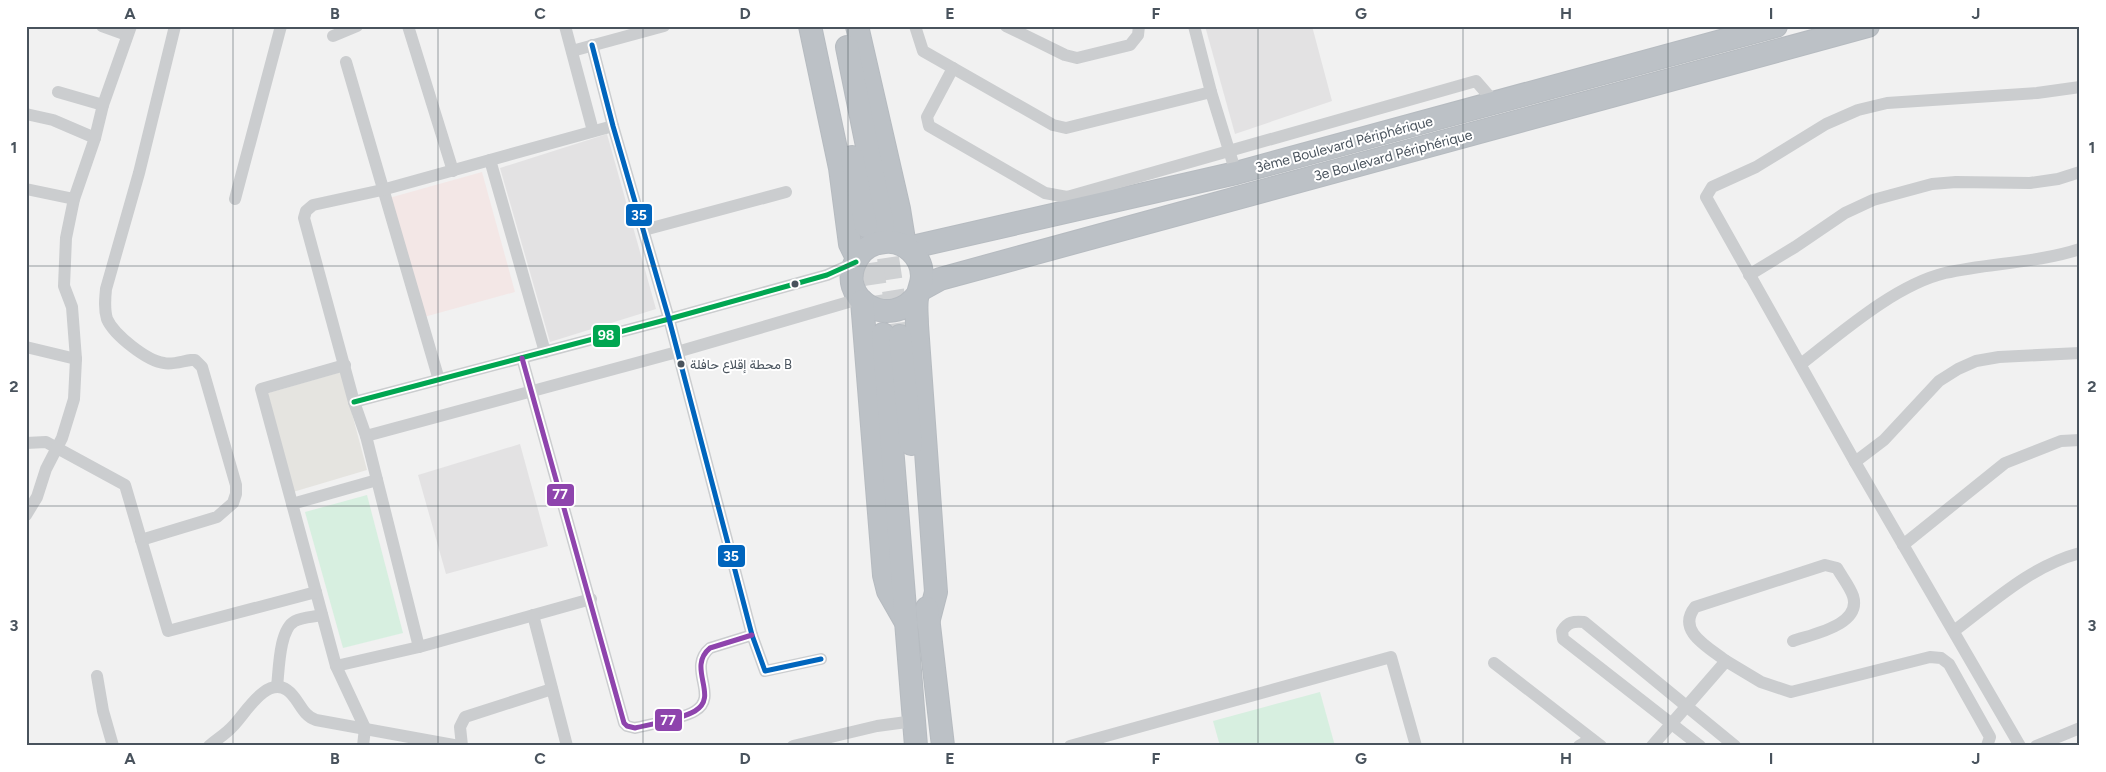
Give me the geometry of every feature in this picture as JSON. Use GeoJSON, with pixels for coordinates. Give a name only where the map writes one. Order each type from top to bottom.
{"type":"FeatureCollection","features":[{"type":"Feature","properties":{"kind":"highway"},"geometry":{"type":"LineString","coordinates":[[810,26],[840,168],[850,244],[856,260]]}},
{"type":"Feature","properties":{"kind":"highway"},"geometry":{"type":"LineString","coordinates":[[825,26],[874,225],[842,26]]}},
{"type":"Feature","properties":{"kind":"highway"},"geometry":{"type":"LineString","coordinates":[[857,26],[906,247]]}},
{"type":"Feature","properties":{"kind":"highway","name":"3ème Boulevard Périphérique"},"geometry":{"type":"LineString","coordinates":[[906,247],[949,240],[1236,174],[1776,26]]}},
{"type":"Feature","properties":{"kind":"highway","name":"3e Boulevard Périphérique"},"geometry":{"type":"LineString","coordinates":[[919,292],[940,279],[1868,26]]}},
{"type":"Feature","properties":{"kind":"highway"},"geometry":{"type":"LineString","coordinates":[[899,209],[920,230],[949,240]]}},
{"type":"Feature","properties":{"kind":"highway"},"geometry":{"type":"LineString","coordinates":[[916,746],[914,722],[918,624],[900,332],[919,292],[922,270],[917,258],[906,247],[892,242],[878,243],[866,248],[856,260],[852,272],[852,284],[860,300],[884,575],[888,591],[918,624],[943,746]]}},
{"type":"Feature","properties":{"kind":"highway"},"geometry":{"type":"LineString","coordinates":[[918,624],[936,592],[935,573],[900,332],[920,309],[926,295],[940,279]]}},
{"type":"Feature","properties":{"kind":"highway"},"geometry":{"type":"LineString","coordinates":[[860,300],[875,310],[891,312],[906,306],[919,292]]}},
{"type":"Feature","properties":{"kind":"street"},"geometry":{"type":"LineString","coordinates":[[26,515],[37,497],[46,469],[62,438],[74,398],[76,358],[72,308],[64,286],[66,238],[74,199],[95,138],[103,105],[129,30],[102,26]]}},
{"type":"Feature","properties":{"kind":"street"},"geometry":{"type":"LineString","coordinates":[[141,540],[217,517],[233,503],[236,494],[236,485],[202,367],[195,360],[163,363],[141,353],[117,333],[110,325],[105,312],[106,288],[139,173],[175,26]]}},
{"type":"Feature","properties":{"kind":"street"},"geometry":{"type":"LineString","coordinates":[[235,199],[281,26]]}},
{"type":"Feature","properties":{"kind":"street"},"geometry":{"type":"LineString","coordinates":[[333,36],[357,26]]}},
{"type":"Feature","properties":{"kind":"street"},"geometry":{"type":"LineString","coordinates":[[408,26],[452,171]]}},
{"type":"Feature","properties":{"kind":"street"},"geometry":{"type":"LineString","coordinates":[[564,26],[593,131]]}},
{"type":"Feature","properties":{"kind":"street"},"geometry":{"type":"LineString","coordinates":[[572,51],[664,26]]}},
{"type":"Feature","properties":{"kind":"street"},"geometry":{"type":"LineString","coordinates":[[915,26],[923,51],[1053,125],[1066,128],[1211,92]]}},
{"type":"Feature","properties":{"kind":"street"},"geometry":{"type":"LineString","coordinates":[[1006,26],[1065,55],[1077,58],[1130,45],[1138,35],[1139,26]]}},
{"type":"Feature","properties":{"kind":"street"},"geometry":{"type":"LineString","coordinates":[[1194,26],[1211,92],[1236,174]]}},
{"type":"Feature","properties":{"kind":"street"},"geometry":{"type":"LineString","coordinates":[[592,45],[613,126],[669,319],[752,635],[764,671],[821,660]]}},
{"type":"Feature","properties":{"kind":"street"},"geometry":{"type":"LineString","coordinates":[[346,62],[439,380]]}},
{"type":"Feature","properties":{"kind":"street"},"geometry":{"type":"LineString","coordinates":[[953,68],[927,117],[929,126],[1045,193],[1067,196],[1476,81],[1495,103]]}},
{"type":"Feature","properties":{"kind":"street"},"geometry":{"type":"LineString","coordinates":[[2020,746],[1954,631],[1902,546],[1706,197],[1712,187],[1756,167],[1826,124],[1858,110],[1887,103],[2037,93],[2080,87]]}},
{"type":"Feature","properties":{"kind":"street"},"geometry":{"type":"LineString","coordinates":[[58,92],[103,105]]}},
{"type":"Feature","properties":{"kind":"street"},"geometry":{"type":"LineString","coordinates":[[26,114],[53,120],[95,138]]}},
{"type":"Feature","properties":{"kind":"street"},"geometry":{"type":"LineString","coordinates":[[419,647],[366,436],[354,402],[304,218],[306,211],[313,206],[382,190],[613,126]]}},
{"type":"Feature","properties":{"kind":"street"},"geometry":{"type":"LineString","coordinates":[[490,160],[545,352]]}},
{"type":"Feature","properties":{"kind":"street"},"geometry":{"type":"LineString","coordinates":[[1749,275],[1845,213],[1874,200],[1932,184],[1964,182],[2030,183],[2058,179],[2080,172]]}},
{"type":"Feature","properties":{"kind":"street"},"geometry":{"type":"LineString","coordinates":[[26,189],[74,199]]}},
{"type":"Feature","properties":{"kind":"street"},"geometry":{"type":"LineString","coordinates":[[644,230],[786,192]]}},
{"type":"Feature","properties":{"kind":"street"},"geometry":{"type":"LineString","coordinates":[[1801,364],[1895,295],[1919,283],[1944,273],[2080,249]]}},
{"type":"Feature","properties":{"kind":"street"},"geometry":{"type":"LineString","coordinates":[[354,402],[669,319],[827,275],[856,260]]}},
{"type":"Feature","properties":{"kind":"street"},"geometry":{"type":"LineString","coordinates":[[366,436],[677,352],[860,300]]}},
{"type":"Feature","properties":{"kind":"street"},"geometry":{"type":"LineString","coordinates":[[26,347],[76,358]]}},
{"type":"Feature","properties":{"kind":"street"},"geometry":{"type":"LineString","coordinates":[[1855,462],[1884,440],[1939,381],[1958,369],[1976,361],[2000,357],[2080,353]]}},
{"type":"Feature","properties":{"kind":"street"},"geometry":{"type":"LineString","coordinates":[[522,358],[591,599],[622,719],[627,726],[635,728],[694,712],[702,704],[706,692],[700,669],[700,663],[706,652],[710,648],[752,635]]}},
{"type":"Feature","properties":{"kind":"street"},"geometry":{"type":"LineString","coordinates":[[344,365],[261,389],[336,666],[365,728],[362,746]]}},
{"type":"Feature","properties":{"kind":"street"},"geometry":{"type":"LineString","coordinates":[[1902,546],[2005,463],[2061,441],[2080,440]]}},
{"type":"Feature","properties":{"kind":"street"},"geometry":{"type":"LineString","coordinates":[[26,443],[46,442],[124,485],[168,631],[316,592]]}},
{"type":"Feature","properties":{"kind":"street"},"geometry":{"type":"LineString","coordinates":[[292,504],[376,480]]}},
{"type":"Feature","properties":{"kind":"street"},"geometry":{"type":"LineString","coordinates":[[1954,631],[2028,575],[2059,558],[2080,553]]}},
{"type":"Feature","properties":{"kind":"street"},"geometry":{"type":"LineString","coordinates":[[1793,642],[1842,624],[1852,614],[1854,597],[1837,568],[1825,565],[1694,607],[1688,615],[1688,625],[1693,634],[1726,662],[1761,682],[1791,692],[1930,656],[1942,658],[1949,664],[1990,736],[1988,746]]}},
{"type":"Feature","properties":{"kind":"street"},"geometry":{"type":"LineString","coordinates":[[336,666],[419,647],[591,599]]}},
{"type":"Feature","properties":{"kind":"street"},"geometry":{"type":"LineString","coordinates":[[277,687],[283,637],[287,628],[295,621],[322,615]]}},
{"type":"Feature","properties":{"kind":"street"},"geometry":{"type":"LineString","coordinates":[[533,615],[567,746]]}},
{"type":"Feature","properties":{"kind":"street"},"geometry":{"type":"LineString","coordinates":[[1700,746],[1563,639],[1562,631],[1566,624],[1584,622],[1735,746]]}},
{"type":"Feature","properties":{"kind":"street"},"geometry":{"type":"LineString","coordinates":[[1070,746],[1391,657],[1416,746]]}},
{"type":"Feature","properties":{"kind":"street"},"geometry":{"type":"LineString","coordinates":[[1652,746],[1726,662]]}},
{"type":"Feature","properties":{"kind":"street"},"geometry":{"type":"LineString","coordinates":[[1494,663],[1596,743]]}},
{"type":"Feature","properties":{"kind":"street"},"geometry":{"type":"LineString","coordinates":[[97,676],[103,711],[113,746]]}},
{"type":"Feature","properties":{"kind":"street"},"geometry":{"type":"LineString","coordinates":[[209,746],[234,725],[260,694],[277,687],[284,688],[293,694],[310,718],[461,746],[460,727],[465,717],[552,689]]}},
{"type":"Feature","properties":{"kind":"street"},"geometry":{"type":"LineString","coordinates":[[793,746],[877,726],[914,722]]}},
{"type":"Feature","properties":{"kind":"street"},"geometry":{"type":"LineString","coordinates":[[2036,746],[2080,728]]}},
{"type":"Feature","properties":{"kind":"street"},"geometry":{"type":"LineString","coordinates":[[1579,746],[1596,743]]}},
{"type":"Feature","properties":{"kind":"shaded area"},"geometry":{"type":"Polygon","coordinates":[[[1205,26],[1312,26],[1332,101],[1235,134],[1205,26]]]}},
{"type":"Feature","properties":{"kind":"shaded area"},"geometry":{"type":"Polygon","coordinates":[[[607,134],[656,309],[550,342],[500,168],[607,134]]]}},
{"type":"Feature","properties":{"kind":"shaded area"},"geometry":{"type":"Polygon","coordinates":[[[482,172],[515,292],[424,317],[389,198],[482,172]]]}},
{"type":"Feature","properties":{"kind":"shaded area"},"geometry":{"type":"Polygon","coordinates":[[[341,372],[367,470],[293,492],[268,393],[341,372]]]}},
{"type":"Feature","properties":{"kind":"shaded area"},"geometry":{"type":"Polygon","coordinates":[[[520,444],[548,546],[446,574],[418,475],[520,444]]]}},
{"type":"Feature","properties":{"kind":"green space"},"geometry":{"type":"Polygon","coordinates":[[[367,495],[403,633],[343,648],[305,512],[367,495]]]}},
{"type":"Feature","properties":{"kind":"green space"},"geometry":{"type":"Polygon","coordinates":[[[1320,692],[1335,746],[1220,746],[1213,721],[1320,692]]]}},
{"type":"Feature","properties":{"kind":"tunnel"},"geometry":{"type":"LineString","coordinates":[[883,225],[900,336]]}},
{"type":"Feature","properties":{"kind":"tunnel"},"geometry":{"type":"LineString","coordinates":[[867,230],[883,334]]}},
{"type":"Feature","properties":{"kind":"transit line","name":"35"},"geometry":{"type":"LineString","coordinates":[[592,45],[613,126],[669,319],[752,635],[765,671],[821,659]]}},
{"type":"Feature","properties":{"kind":"transit line","name":"98"},"geometry":{"type":"LineString","coordinates":[[354,402],[669,319],[827,275],[856,262]]}},
{"type":"Feature","properties":{"kind":"transit line","name":"77"},"geometry":{"type":"LineString","coordinates":[[522,358],[624,723],[635,728],[675,719],[695,711],[702,705],[705,698],[701,673],[703,656],[710,648],[752,635]]}},
{"type":"Feature","properties":{"kind":"place","name":"محطة إقلاع حافلة B"},"geometry":{"type":"Point","coordinates":[681,364]}}]}
